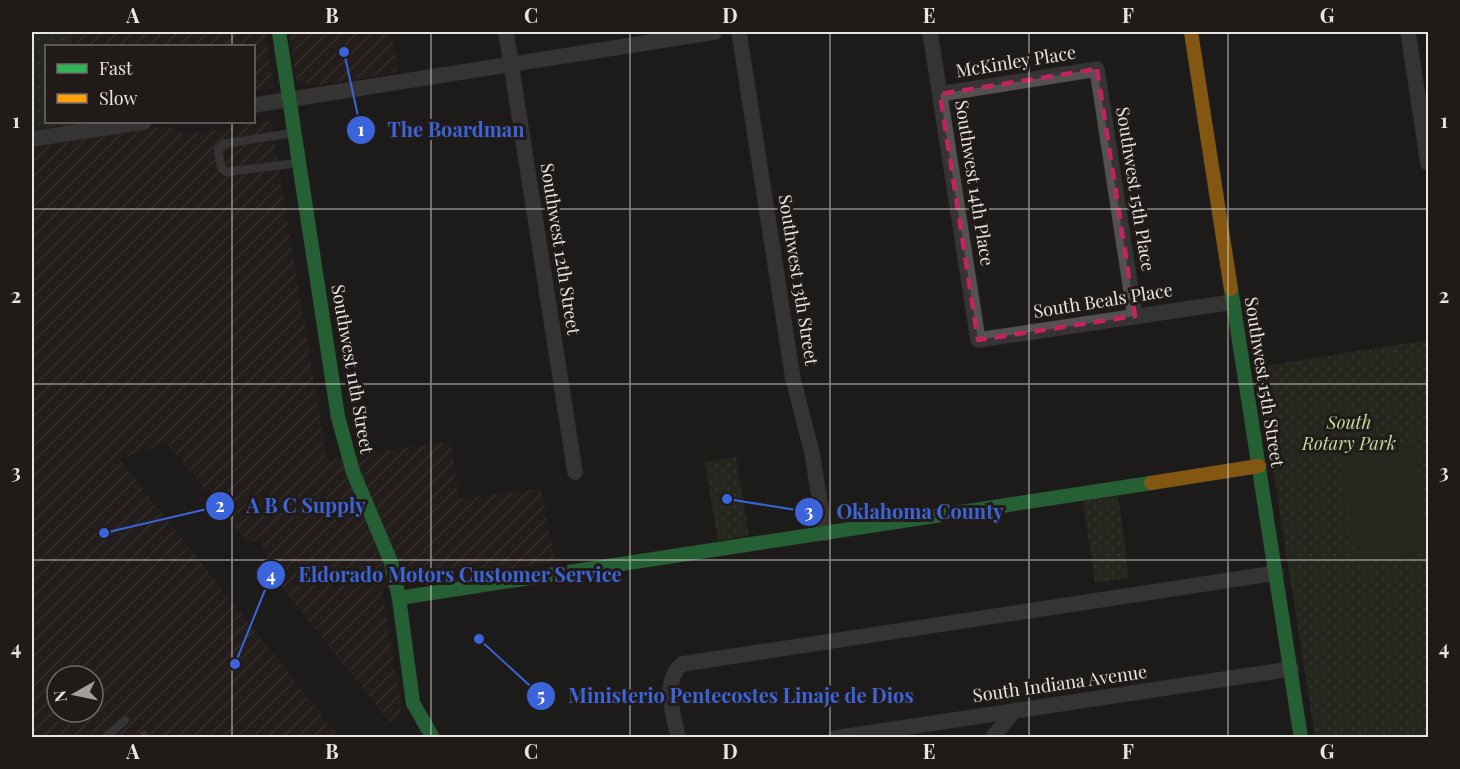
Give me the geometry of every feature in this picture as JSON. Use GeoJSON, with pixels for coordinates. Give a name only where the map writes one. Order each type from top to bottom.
{"type":"FeatureCollection","features":[{"type":"Feature","properties":{"kind":"street","name":"Southwest 11th Street"},"geometry":{"type":"LineString","coordinates":[[279,32],[338,417],[353,472],[391,562],[399,598],[414,703],[433,738]]}},
{"type":"Feature","properties":{"kind":"street","name":"Southwest 12th Street"},"geometry":{"type":"LineString","coordinates":[[506,32],[575,472]]}},
{"type":"Feature","properties":{"kind":"street"},"geometry":{"type":"LineString","coordinates":[[255,105],[715,32]]}},
{"type":"Feature","properties":{"kind":"street","name":"Southwest 13th Street"},"geometry":{"type":"LineString","coordinates":[[739,32],[793,379],[812,453],[825,533]]}},
{"type":"Feature","properties":{"kind":"street","name":"Southwest 14th Place"},"geometry":{"type":"LineString","coordinates":[[930,32],[978,340]]}},
{"type":"Feature","properties":{"kind":"street","name":"Southwest 15th Street"},"geometry":{"type":"LineString","coordinates":[[1191,32],[1301,738]]}},
{"type":"Feature","properties":{"kind":"street"},"geometry":{"type":"LineString","coordinates":[[1408,32],[1428,163]]}},
{"type":"Feature","properties":{"kind":"street","name":"McKinley Place"},"geometry":{"type":"LineString","coordinates":[[940,94],[1097,69]]}},
{"type":"Feature","properties":{"kind":"street","name":"Southwest 15th Place"},"geometry":{"type":"LineString","coordinates":[[1097,69],[1135,316]]}},
{"type":"Feature","properties":{"kind":"street"},"geometry":{"type":"LineString","coordinates":[[32,139],[137,123]]}},
{"type":"Feature","properties":{"kind":"street","name":"South Beals Place"},"geometry":{"type":"LineString","coordinates":[[978,340],[1233,302]]}},
{"type":"Feature","properties":{"kind":"street"},"geometry":{"type":"LineString","coordinates":[[399,598],[1260,466]]}},
{"type":"Feature","properties":{"kind":"street"},"geometry":{"type":"LineString","coordinates":[[678,738],[670,687],[674,671],[687,663],[1276,573]]}},
{"type":"Feature","properties":{"kind":"street","name":"South Indiana Avenue"},"geometry":{"type":"LineString","coordinates":[[835,738],[1291,669]]}},
{"type":"Feature","properties":{"kind":"street"},"geometry":{"type":"LineString","coordinates":[[992,738],[1015,710]]}},
{"type":"Feature","properties":{"kind":"lane"},"geometry":{"type":"LineString","coordinates":[[295,133],[223,144],[218,149],[221,167],[226,172],[299,163]]}},
{"type":"Feature","properties":{"kind":"lane"},"geometry":{"type":"LineString","coordinates":[[105,738],[126,720]]}},
{"type":"Feature","properties":{"kind":"highlighted area"},"geometry":{"type":"Polygon","coordinates":[[[1097,69],[1135,316],[978,340],[940,94],[1097,69]]]}},
{"type":"Feature","properties":{"kind":"shaded area"},"geometry":{"type":"Polygon","coordinates":[[[70,32],[266,32],[274,87],[255,91],[255,45],[72,45],[70,32]]]}},
{"type":"Feature","properties":{"kind":"shaded area"},"geometry":{"type":"Polygon","coordinates":[[[289,32],[392,32],[398,72],[314,86],[296,80],[289,32]]]}},
{"type":"Feature","properties":{"kind":"shaded area"},"geometry":{"type":"Polygon","coordinates":[[[271,121],[327,460],[451,441],[459,499],[541,488],[555,562],[382,588],[401,706],[401,715],[390,722],[288,595],[274,573],[260,539],[248,543],[167,443],[119,459],[339,737],[32,738],[32,148],[167,126],[184,135],[271,121]]]}},
{"type":"Feature","properties":{"kind":"green space"},"geometry":{"type":"Polygon","coordinates":[[[32,32],[70,32],[72,45],[45,45],[45,123],[84,123],[32,130],[32,32]]]}},
{"type":"Feature","properties":{"kind":"green space","name":"South Rotary Park"},"geometry":{"type":"Polygon","coordinates":[[[1428,340],[1428,737],[1315,737],[1257,367],[1428,340]]]}},
{"type":"Feature","properties":{"kind":"green space"},"geometry":{"type":"Polygon","coordinates":[[[1413,441],[1428,535],[1428,553],[1356,563],[1340,453],[1413,441]]]}},
{"type":"Feature","properties":{"kind":"green space"},"geometry":{"type":"Polygon","coordinates":[[[736,457],[749,535],[718,541],[705,462],[736,457]]]}},
{"type":"Feature","properties":{"kind":"green space"},"geometry":{"type":"Polygon","coordinates":[[[1118,496],[1129,578],[1095,583],[1083,501],[1118,496]]]}},
{"type":"Feature","properties":{"kind":"traffic: fast"},"geometry":{"type":"LineString","coordinates":[[279,32],[338,417],[353,472],[391,562],[399,598],[413,703],[433,738]]}},
{"type":"Feature","properties":{"kind":"traffic: fast"},"geometry":{"type":"LineString","coordinates":[[1231,289],[1301,738]]}},
{"type":"Feature","properties":{"kind":"traffic: fast"},"geometry":{"type":"LineString","coordinates":[[399,598],[1151,483]]}},
{"type":"Feature","properties":{"kind":"traffic: slow"},"geometry":{"type":"LineString","coordinates":[[1191,32],[1231,289]]}},
{"type":"Feature","properties":{"kind":"traffic: slow"},"geometry":{"type":"LineString","coordinates":[[1151,483],[1259,466]]}},
{"type":"Feature","properties":{"kind":"place","name":"The Boardman"},"geometry":{"type":"Point","coordinates":[344,52]}},
{"type":"Feature","properties":{"kind":"place","name":"Oklahoma County"},"geometry":{"type":"Point","coordinates":[727,499]}},
{"type":"Feature","properties":{"kind":"place","name":"A B C Supply"},"geometry":{"type":"Point","coordinates":[104,533]}},
{"type":"Feature","properties":{"kind":"place","name":"Ministerio Pentecostes Linaje de Dios"},"geometry":{"type":"Point","coordinates":[479,639]}},
{"type":"Feature","properties":{"kind":"place","name":"Eldorado Motors Customer Service"},"geometry":{"type":"Point","coordinates":[235,664]}}]}
